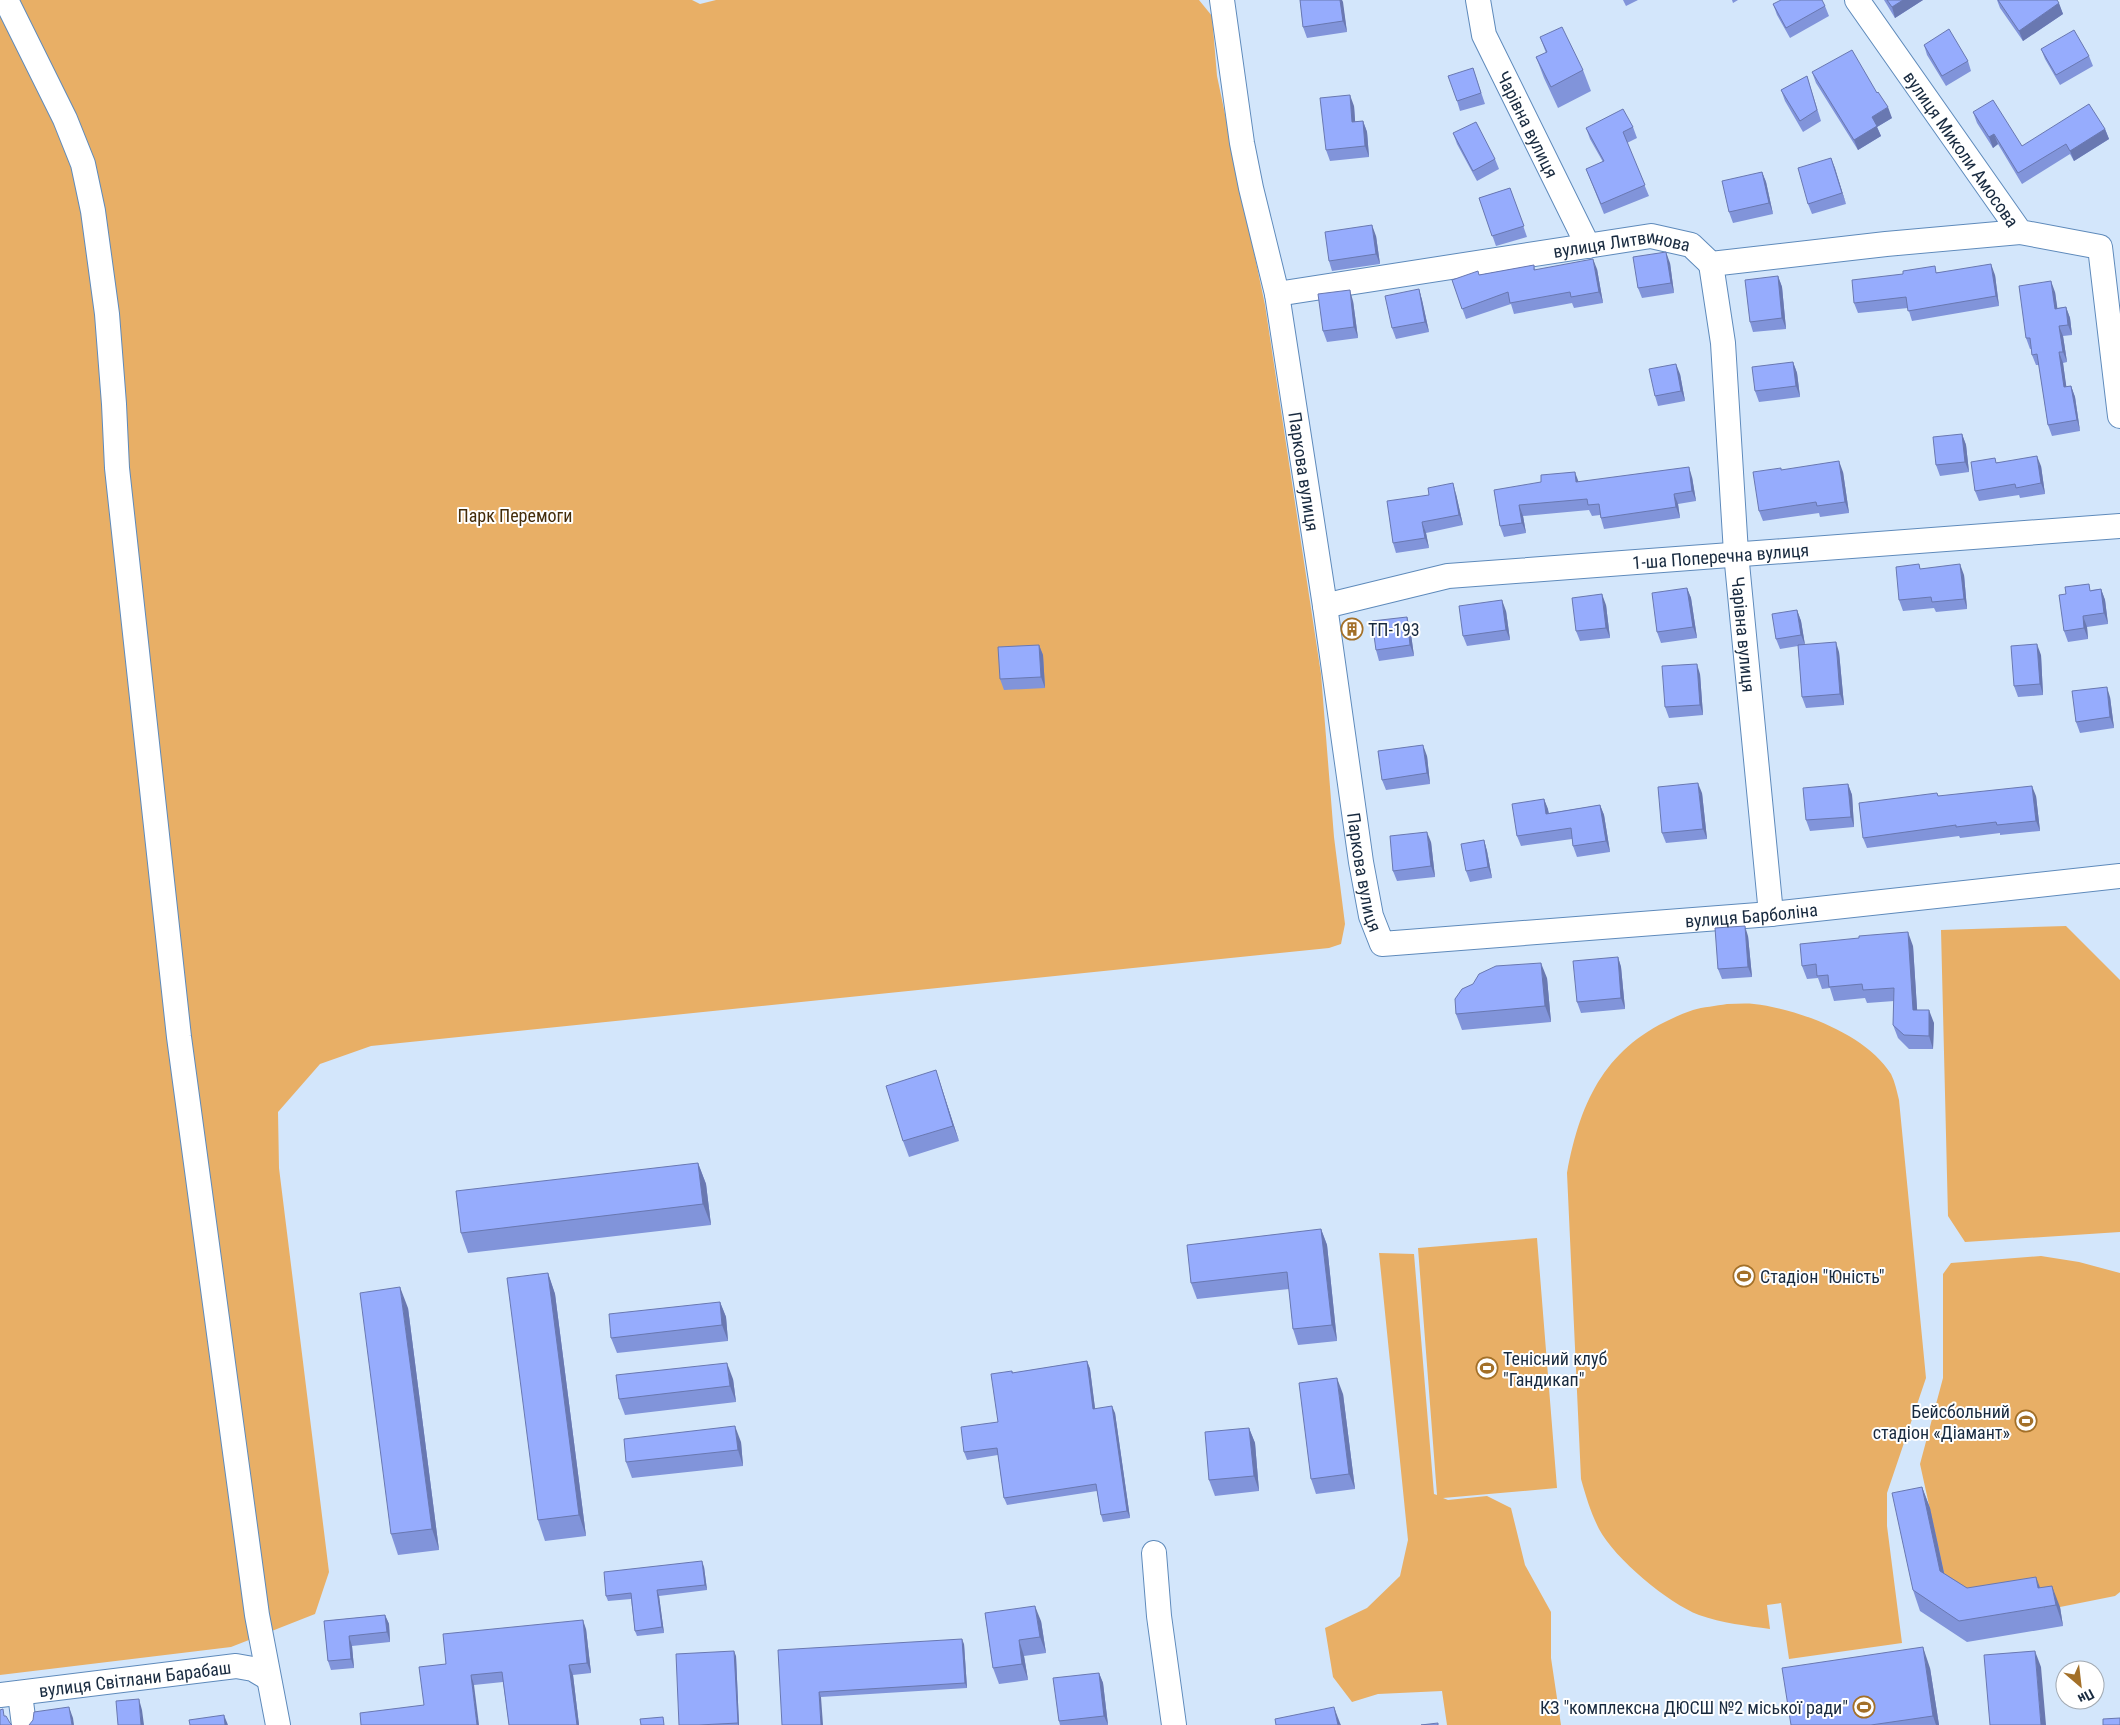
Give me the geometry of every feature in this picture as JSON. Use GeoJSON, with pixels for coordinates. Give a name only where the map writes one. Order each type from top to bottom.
{"type":"FeatureCollection","features":[{"type":"Feature","properties":{"kind":"street"},"geometry":{"type":"LineString","coordinates":[[6,0],[65,119],[83,164],[93,211],[107,314],[117,468],[177,1018],[255,1606],[278,1725]]}},
{"type":"Feature","properties":{"kind":"street","name":"Паркова вулиця"},"geometry":{"type":"LineString","coordinates":[[1222,0],[1242,144],[1277,294],[1325,606],[1361,862],[1371,916],[1382,944]]}},
{"type":"Feature","properties":{"kind":"street","name":"Чарівна вулиця"},"geometry":{"type":"LineString","coordinates":[[1478,0],[1484,35],[1588,246]]}},
{"type":"Feature","properties":{"kind":"street","name":"вулиця Миколи Амосова"},"geometry":{"type":"LineString","coordinates":[[1857,0],[2020,232],[2110,245],[2120,416]]}},
{"type":"Feature","properties":{"kind":"street","name":"вулиця Литвинова"},"geometry":{"type":"LineString","coordinates":[[1277,294],[1651,236],[1691,245],[1711,264],[1886,244],[2020,232]]}},
{"type":"Feature","properties":{"kind":"street","name":"Чарівна вулиця"},"geometry":{"type":"LineString","coordinates":[[1711,264],[1723,343],[1736,553],[1771,914]]}},
{"type":"Feature","properties":{"kind":"street","name":"1-ша Поперечна вулиця"},"geometry":{"type":"LineString","coordinates":[[1325,606],[1448,576],[1736,553],[2120,526]]}},
{"type":"Feature","properties":{"kind":"street","name":"вулиця Барболіна"},"geometry":{"type":"LineString","coordinates":[[1382,944],[1771,914],[2120,876]]}},
{"type":"Feature","properties":{"kind":"street"},"geometry":{"type":"LineString","coordinates":[[1154,1553],[1159,1616],[1174,1725]]}},
{"type":"Feature","properties":{"kind":"street","name":"вулиця Світлани Барабаш"},"geometry":{"type":"LineString","coordinates":[[10,1694],[236,1666],[253,1668],[268,1678]]}},
{"type":"Feature","properties":{"kind":"street"},"geometry":{"type":"LineString","coordinates":[[10,1694],[24,1725]]}},
{"type":"Feature","properties":{"kind":"green space","name":"Парк Перемоги"},"geometry":{"type":"Polygon","coordinates":[[[0,0],[692,0],[700,4],[716,0],[1199,0],[1212,16],[1217,76],[1265,305],[1321,674],[1334,837],[1345,924],[1341,944],[1329,948],[371,1046],[320,1064],[278,1112],[279,1168],[329,1572],[315,1614],[231,1647],[0,1675],[0,0]]]}},
{"type":"Feature","properties":{"kind":"green space"},"geometry":{"type":"Polygon","coordinates":[[[2066,926],[2120,980],[2120,1232],[1965,1242],[1948,1216],[1941,930],[2066,926]]]}},
{"type":"Feature","properties":{"kind":"green space","name":"Стадіон \"Юність\""},"geometry":{"type":"Polygon","coordinates":[[[1727,1004],[1751,1004],[1790,1011],[1830,1026],[1865,1047],[1880,1060],[1891,1074],[1896,1087],[1899,1100],[1926,1378],[1887,1493],[1887,1526],[1902,1643],[1789,1659],[1781,1603],[1767,1605],[1770,1629],[1717,1620],[1686,1609],[1643,1579],[1607,1541],[1599,1529],[1581,1479],[1567,1173],[1581,1117],[1592,1093],[1605,1072],[1621,1053],[1641,1036],[1665,1022],[1693,1010],[1727,1004]]]}},
{"type":"Feature","properties":{"kind":"green space"},"geometry":{"type":"Polygon","coordinates":[[[1537,1238],[1557,1488],[1443,1498],[1448,1500],[1487,1496],[1511,1508],[1525,1565],[1551,1612],[1551,1658],[1561,1725],[1447,1725],[1442,1691],[1378,1694],[1352,1702],[1333,1677],[1325,1628],[1367,1608],[1400,1576],[1408,1540],[1379,1253],[1414,1254],[1434,1494],[1437,1495],[1418,1248],[1537,1238]]]}},
{"type":"Feature","properties":{"kind":"green space","name":"Бейсбольний стадіон «Діамант»"},"geometry":{"type":"Polygon","coordinates":[[[2041,1256],[2079,1262],[2120,1273],[2120,1592],[2115,1596],[2060,1607],[1948,1591],[1920,1464],[1943,1378],[1943,1274],[1951,1263],[2041,1256]]]}},
{"type":"Feature","properties":{"kind":"building"},"geometry":{"type":"Polygon","coordinates":[[[1300,0],[1340,0],[1343,21],[1303,27],[1300,0]]]}},
{"type":"Feature","properties":{"kind":"building"},"geometry":{"type":"Polygon","coordinates":[[[1781,0],[1822,0],[1825,6],[1786,28],[1773,4],[1781,0]]]}},
{"type":"Feature","properties":{"kind":"building"},"geometry":{"type":"Polygon","coordinates":[[[1887,0],[1903,0],[1892,7],[1887,0]]]}},
{"type":"Feature","properties":{"kind":"building"},"geometry":{"type":"Polygon","coordinates":[[[1998,0],[2057,0],[2059,3],[2019,31],[1998,0]]]}},
{"type":"Feature","properties":{"kind":"building"},"geometry":{"type":"Polygon","coordinates":[[[1562,27],[1583,70],[1551,87],[1536,57],[1547,52],[1540,37],[1562,27]]]}},
{"type":"Feature","properties":{"kind":"building"},"geometry":{"type":"Polygon","coordinates":[[[1949,29],[1968,61],[1942,76],[1924,45],[1949,29]]]}},
{"type":"Feature","properties":{"kind":"building"},"geometry":{"type":"Polygon","coordinates":[[[2074,30],[2089,56],[2056,75],[2041,49],[2074,30]]]}},
{"type":"Feature","properties":{"kind":"building"},"geometry":{"type":"Polygon","coordinates":[[[1852,50],[1877,93],[1888,107],[1872,117],[1877,126],[1854,140],[1812,72],[1852,50]]]}},
{"type":"Feature","properties":{"kind":"building"},"geometry":{"type":"Polygon","coordinates":[[[1473,68],[1481,93],[1457,101],[1448,76],[1473,68]]]}},
{"type":"Feature","properties":{"kind":"building"},"geometry":{"type":"Polygon","coordinates":[[[1807,76],[1817,110],[1800,121],[1781,90],[1807,76]]]}},
{"type":"Feature","properties":{"kind":"building"},"geometry":{"type":"Polygon","coordinates":[[[1350,95],[1352,122],[1363,121],[1365,146],[1326,150],[1320,98],[1350,95]]]}},
{"type":"Feature","properties":{"kind":"building"},"geometry":{"type":"Polygon","coordinates":[[[1993,100],[2022,146],[2089,104],[2105,129],[2070,151],[2066,144],[2018,173],[1994,134],[1989,137],[1973,112],[1993,100]]]}},
{"type":"Feature","properties":{"kind":"building"},"geometry":{"type":"Polygon","coordinates":[[[1623,109],[1633,127],[1623,132],[1645,185],[1601,204],[1586,169],[1604,161],[1586,128],[1623,109]]]}},
{"type":"Feature","properties":{"kind":"building"},"geometry":{"type":"Polygon","coordinates":[[[1476,122],[1495,159],[1473,171],[1453,133],[1476,122]]]}},
{"type":"Feature","properties":{"kind":"building"},"geometry":{"type":"Polygon","coordinates":[[[1831,158],[1842,193],[1808,204],[1798,168],[1831,158]]]}},
{"type":"Feature","properties":{"kind":"building"},"geometry":{"type":"Polygon","coordinates":[[[1762,172],[1769,203],[1729,212],[1722,181],[1762,172]]]}},
{"type":"Feature","properties":{"kind":"building"},"geometry":{"type":"Polygon","coordinates":[[[1510,188],[1524,226],[1492,236],[1479,198],[1510,188]]]}},
{"type":"Feature","properties":{"kind":"building"},"geometry":{"type":"Polygon","coordinates":[[[1372,225],[1376,254],[1329,261],[1325,232],[1372,225]]]}},
{"type":"Feature","properties":{"kind":"building"},"geometry":{"type":"Polygon","coordinates":[[[1666,252],[1671,283],[1638,288],[1633,257],[1666,252]]]}},
{"type":"Feature","properties":{"kind":"building"},"geometry":{"type":"Polygon","coordinates":[[[1593,259],[1599,292],[1571,297],[1570,292],[1510,303],[1508,292],[1462,309],[1452,280],[1478,271],[1479,275],[1534,265],[1534,270],[1593,259]]]}},
{"type":"Feature","properties":{"kind":"building"},"geometry":{"type":"Polygon","coordinates":[[[1991,264],[1996,296],[1908,311],[1906,297],[1854,303],[1852,280],[1903,274],[1903,271],[1935,266],[1936,273],[1991,264]]]}},
{"type":"Feature","properties":{"kind":"building"},"geometry":{"type":"Polygon","coordinates":[[[1778,276],[1782,318],[1750,322],[1745,280],[1778,276]]]}},
{"type":"Feature","properties":{"kind":"building"},"geometry":{"type":"Polygon","coordinates":[[[2051,281],[2055,309],[2066,307],[2068,325],[2059,326],[2063,352],[2059,352],[2064,387],[2071,386],[2077,420],[2048,425],[2037,354],[2032,355],[2030,338],[2026,338],[2019,286],[2051,281]]]}},
{"type":"Feature","properties":{"kind":"building"},"geometry":{"type":"Polygon","coordinates":[[[1419,289],[1425,322],[1392,328],[1385,296],[1419,289]]]}},
{"type":"Feature","properties":{"kind":"building"},"geometry":{"type":"Polygon","coordinates":[[[1350,290],[1354,327],[1323,331],[1318,294],[1350,290]]]}},
{"type":"Feature","properties":{"kind":"building"},"geometry":{"type":"Polygon","coordinates":[[[1793,362],[1796,386],[1755,391],[1752,367],[1793,362]]]}},
{"type":"Feature","properties":{"kind":"building"},"geometry":{"type":"Polygon","coordinates":[[[1676,364],[1681,391],[1655,396],[1649,369],[1676,364]]]}},
{"type":"Feature","properties":{"kind":"building"},"geometry":{"type":"Polygon","coordinates":[[[1962,434],[1965,462],[1936,465],[1933,437],[1962,434]]]}},
{"type":"Feature","properties":{"kind":"building"},"geometry":{"type":"Polygon","coordinates":[[[2037,456],[2041,483],[2016,488],[2015,484],[1975,491],[1971,462],[1995,458],[1996,463],[2037,456]]]}},
{"type":"Feature","properties":{"kind":"building"},"geometry":{"type":"Polygon","coordinates":[[[1839,461],[1845,502],[1817,506],[1816,502],[1759,511],[1753,472],[1781,468],[1781,470],[1839,461]]]}},
{"type":"Feature","properties":{"kind":"building"},"geometry":{"type":"Polygon","coordinates":[[[1689,467],[1692,491],[1674,494],[1676,507],[1601,518],[1599,504],[1588,505],[1587,499],[1519,505],[1522,523],[1500,526],[1494,490],[1541,482],[1541,475],[1575,472],[1576,482],[1689,467]]]}},
{"type":"Feature","properties":{"kind":"building"},"geometry":{"type":"Polygon","coordinates":[[[1453,483],[1459,515],[1422,522],[1425,538],[1393,543],[1387,501],[1429,495],[1428,488],[1453,483]]]}},
{"type":"Feature","properties":{"kind":"building"},"geometry":{"type":"Polygon","coordinates":[[[1919,564],[1920,569],[1960,564],[1964,599],[1932,602],[1931,597],[1899,600],[1896,567],[1919,564]]]}},
{"type":"Feature","properties":{"kind":"building"},"geometry":{"type":"Polygon","coordinates":[[[2089,584],[2090,591],[2101,589],[2104,613],[2083,616],[2084,628],[2064,631],[2059,595],[2066,594],[2065,587],[2089,584]]]}},
{"type":"Feature","properties":{"kind":"building"},"geometry":{"type":"Polygon","coordinates":[[[1687,588],[1693,627],[1657,632],[1652,593],[1687,588]]]}},
{"type":"Feature","properties":{"kind":"building"},"geometry":{"type":"Polygon","coordinates":[[[1602,594],[1606,628],[1576,631],[1572,598],[1602,594]]]}},
{"type":"Feature","properties":{"kind":"building"},"geometry":{"type":"Polygon","coordinates":[[[1502,600],[1506,630],[1463,636],[1459,606],[1502,600]]]}},
{"type":"Feature","properties":{"kind":"building"},"geometry":{"type":"Polygon","coordinates":[[[1797,610],[1801,635],[1776,639],[1772,614],[1797,610]]]}},
{"type":"Feature","properties":{"kind":"building"},"geometry":{"type":"Polygon","coordinates":[[[1407,617],[1410,645],[1376,650],[1372,621],[1407,617]]]}},
{"type":"Feature","properties":{"kind":"building"},"geometry":{"type":"Polygon","coordinates":[[[1836,642],[1840,694],[1802,697],[1798,645],[1836,642]]]}},
{"type":"Feature","properties":{"kind":"building"},"geometry":{"type":"Polygon","coordinates":[[[2037,644],[2040,684],[2014,686],[2011,646],[2037,644]]]}},
{"type":"Feature","properties":{"kind":"building"},"geometry":{"type":"Polygon","coordinates":[[[1039,645],[1041,677],[1000,679],[998,647],[1039,645]]]}},
{"type":"Feature","properties":{"kind":"building"},"geometry":{"type":"Polygon","coordinates":[[[1697,664],[1700,705],[1665,707],[1662,666],[1697,664]]]}},
{"type":"Feature","properties":{"kind":"building"},"geometry":{"type":"Polygon","coordinates":[[[2107,687],[2110,717],[2076,722],[2072,691],[2107,687]]]}},
{"type":"Feature","properties":{"kind":"building"},"geometry":{"type":"Polygon","coordinates":[[[1423,745],[1427,773],[1382,780],[1378,751],[1423,745]]]}},
{"type":"Feature","properties":{"kind":"building"},"geometry":{"type":"Polygon","coordinates":[[[1698,783],[1703,829],[1662,833],[1658,787],[1698,783]]]}},
{"type":"Feature","properties":{"kind":"building"},"geometry":{"type":"Polygon","coordinates":[[[1848,784],[1851,817],[1806,820],[1803,788],[1848,784]]]}},
{"type":"Feature","properties":{"kind":"building"},"geometry":{"type":"Polygon","coordinates":[[[2032,786],[2036,821],[1997,825],[1996,822],[1956,827],[1956,825],[1863,838],[1859,803],[1937,793],[1938,796],[2032,786]]]}},
{"type":"Feature","properties":{"kind":"building"},"geometry":{"type":"Polygon","coordinates":[[[1544,799],[1546,814],[1600,805],[1606,841],[1573,846],[1571,828],[1517,836],[1512,804],[1544,799]]]}},
{"type":"Feature","properties":{"kind":"building"},"geometry":{"type":"Polygon","coordinates":[[[1427,832],[1431,866],[1393,871],[1390,836],[1427,832]]]}},
{"type":"Feature","properties":{"kind":"building"},"geometry":{"type":"Polygon","coordinates":[[[1484,840],[1488,867],[1466,871],[1461,844],[1484,840]]]}},
{"type":"Feature","properties":{"kind":"building"},"geometry":{"type":"Polygon","coordinates":[[[1745,926],[1748,967],[1718,969],[1715,928],[1745,926]]]}},
{"type":"Feature","properties":{"kind":"building"},"geometry":{"type":"Polygon","coordinates":[[[1908,932],[1913,1010],[1929,1010],[1929,1036],[1904,1035],[1893,1025],[1894,988],[1863,990],[1862,984],[1829,987],[1828,975],[1817,976],[1816,964],[1802,966],[1800,944],[1908,932]]]}},
{"type":"Feature","properties":{"kind":"building"},"geometry":{"type":"Polygon","coordinates":[[[1618,957],[1621,998],[1577,1002],[1573,961],[1618,957]]]}},
{"type":"Feature","properties":{"kind":"building"},"geometry":{"type":"Polygon","coordinates":[[[1541,963],[1545,1006],[1456,1014],[1455,999],[1462,989],[1473,984],[1479,974],[1496,966],[1541,963]]]}},
{"type":"Feature","properties":{"kind":"building"},"geometry":{"type":"Polygon","coordinates":[[[936,1070],[953,1126],[903,1141],[886,1086],[936,1070]]]}},
{"type":"Feature","properties":{"kind":"building"},"geometry":{"type":"Polygon","coordinates":[[[698,1163],[703,1204],[461,1233],[456,1191],[698,1163]]]}},
{"type":"Feature","properties":{"kind":"building"},"geometry":{"type":"Polygon","coordinates":[[[1321,1229],[1332,1325],[1293,1329],[1287,1272],[1191,1283],[1187,1245],[1321,1229]]]}},
{"type":"Feature","properties":{"kind":"building"},"geometry":{"type":"Polygon","coordinates":[[[548,1273],[579,1515],[538,1520],[507,1278],[548,1273]]]}},
{"type":"Feature","properties":{"kind":"building"},"geometry":{"type":"Polygon","coordinates":[[[400,1287],[432,1529],[391,1534],[360,1293],[400,1287]]]}},
{"type":"Feature","properties":{"kind":"building"},"geometry":{"type":"Polygon","coordinates":[[[720,1302],[722,1325],[611,1338],[609,1314],[720,1302]]]}},
{"type":"Feature","properties":{"kind":"building"},"geometry":{"type":"Polygon","coordinates":[[[1087,1361],[1093,1409],[1112,1406],[1127,1511],[1101,1515],[1096,1484],[1004,1498],[997,1448],[964,1452],[961,1427],[998,1422],[991,1374],[1012,1371],[1012,1373],[1087,1361]]]}},
{"type":"Feature","properties":{"kind":"building"},"geometry":{"type":"Polygon","coordinates":[[[727,1363],[730,1386],[619,1399],[616,1375],[727,1363]]]}},
{"type":"Feature","properties":{"kind":"building"},"geometry":{"type":"Polygon","coordinates":[[[1337,1378],[1349,1474],[1311,1479],[1299,1383],[1337,1378]]]}},
{"type":"Feature","properties":{"kind":"building"},"geometry":{"type":"Polygon","coordinates":[[[735,1426],[738,1450],[626,1462],[624,1439],[735,1426]]]}},
{"type":"Feature","properties":{"kind":"building"},"geometry":{"type":"Polygon","coordinates":[[[1249,1428],[1254,1476],[1209,1480],[1205,1432],[1249,1428]]]}},
{"type":"Feature","properties":{"kind":"building"},"geometry":{"type":"Polygon","coordinates":[[[1922,1487],[1940,1571],[1967,1588],[2036,1577],[2038,1588],[2052,1586],[2056,1605],[1959,1621],[1913,1590],[1892,1493],[1922,1487]]]}},
{"type":"Feature","properties":{"kind":"building"},"geometry":{"type":"Polygon","coordinates":[[[702,1561],[705,1585],[657,1590],[662,1627],[635,1631],[631,1593],[606,1596],[604,1572],[702,1561]]]}},
{"type":"Feature","properties":{"kind":"building"},"geometry":{"type":"Polygon","coordinates":[[[1035,1606],[1040,1637],[1019,1640],[1022,1664],[993,1668],[985,1613],[1035,1606]]]}},
{"type":"Feature","properties":{"kind":"building"},"geometry":{"type":"Polygon","coordinates":[[[385,1615],[387,1632],[349,1636],[351,1659],[328,1661],[324,1621],[385,1615]]]}},
{"type":"Feature","properties":{"kind":"building"},"geometry":{"type":"Polygon","coordinates":[[[583,1620],[587,1663],[569,1665],[577,1725],[509,1725],[502,1672],[471,1675],[477,1725],[361,1725],[360,1713],[424,1705],[419,1667],[446,1664],[443,1634],[583,1620]]]}},
{"type":"Feature","properties":{"kind":"building"},"geometry":{"type":"Polygon","coordinates":[[[962,1639],[965,1683],[819,1692],[821,1725],[782,1725],[778,1650],[962,1639]]]}},
{"type":"Feature","properties":{"kind":"building","name":"КЗ \"комплексна ДЮСШ №2 міської ради\""},"geometry":{"type":"Polygon","coordinates":[[[1923,1647],[1933,1716],[1871,1725],[1791,1725],[1782,1668],[1923,1647]]]}},
{"type":"Feature","properties":{"kind":"building"},"geometry":{"type":"Polygon","coordinates":[[[734,1651],[738,1723],[679,1725],[676,1654],[734,1651]]]}},
{"type":"Feature","properties":{"kind":"building"},"geometry":{"type":"Polygon","coordinates":[[[2035,1651],[2041,1725],[1990,1725],[1984,1655],[2035,1651]]]}},
{"type":"Feature","properties":{"kind":"building"},"geometry":{"type":"Polygon","coordinates":[[[1099,1673],[1104,1716],[1059,1721],[1053,1678],[1099,1673]]]}},
{"type":"Feature","properties":{"kind":"building"},"geometry":{"type":"Polygon","coordinates":[[[139,1699],[141,1725],[118,1725],[116,1701],[139,1699]]]}},
{"type":"Feature","properties":{"kind":"building"},"geometry":{"type":"Polygon","coordinates":[[[69,1707],[72,1725],[29,1725],[33,1720],[34,1712],[69,1707]]]}},
{"type":"Feature","properties":{"kind":"building"},"geometry":{"type":"Polygon","coordinates":[[[1334,1707],[1338,1725],[1276,1725],[1275,1719],[1334,1707]]]}},
{"type":"Feature","properties":{"kind":"building"},"geometry":{"type":"Polygon","coordinates":[[[3,1709],[4,1716],[12,1725],[0,1725],[0,1710],[3,1709]]]}},
{"type":"Feature","properties":{"kind":"building"},"geometry":{"type":"Polygon","coordinates":[[[224,1715],[225,1725],[190,1725],[189,1720],[224,1715]]]}},
{"type":"Feature","properties":{"kind":"building"},"geometry":{"type":"Polygon","coordinates":[[[663,1717],[664,1725],[641,1725],[640,1719],[663,1717]]]}},
{"type":"Feature","properties":{"kind":"building"},"geometry":{"type":"Polygon","coordinates":[[[2120,1718],[2120,1725],[2103,1725],[2103,1719],[2120,1718]]]}},
{"type":"Feature","properties":{"kind":"building"},"geometry":{"type":"Polygon","coordinates":[[[1438,1723],[1438,1725],[1421,1725],[1438,1723]]]}},
{"type":"Feature","properties":{"kind":"place","name":"ТП-193"},"geometry":{"type":"Point","coordinates":[1352,629]}},
{"type":"Feature","properties":{"kind":"place","name":"Стадіон \"Юність\""},"geometry":{"type":"Point","coordinates":[1744,1276]}},
{"type":"Feature","properties":{"kind":"place","name":"Тенісний клуб \"Гандикап\""},"geometry":{"type":"Point","coordinates":[1487,1368]}},
{"type":"Feature","properties":{"kind":"place","name":"Бейсбольний стадіон «Діамант»"},"geometry":{"type":"Point","coordinates":[2026,1421]}},
{"type":"Feature","properties":{"kind":"place","name":"КЗ \"комплексна ДЮСШ №2 міської ради\""},"geometry":{"type":"Point","coordinates":[1864,1707]}}]}
